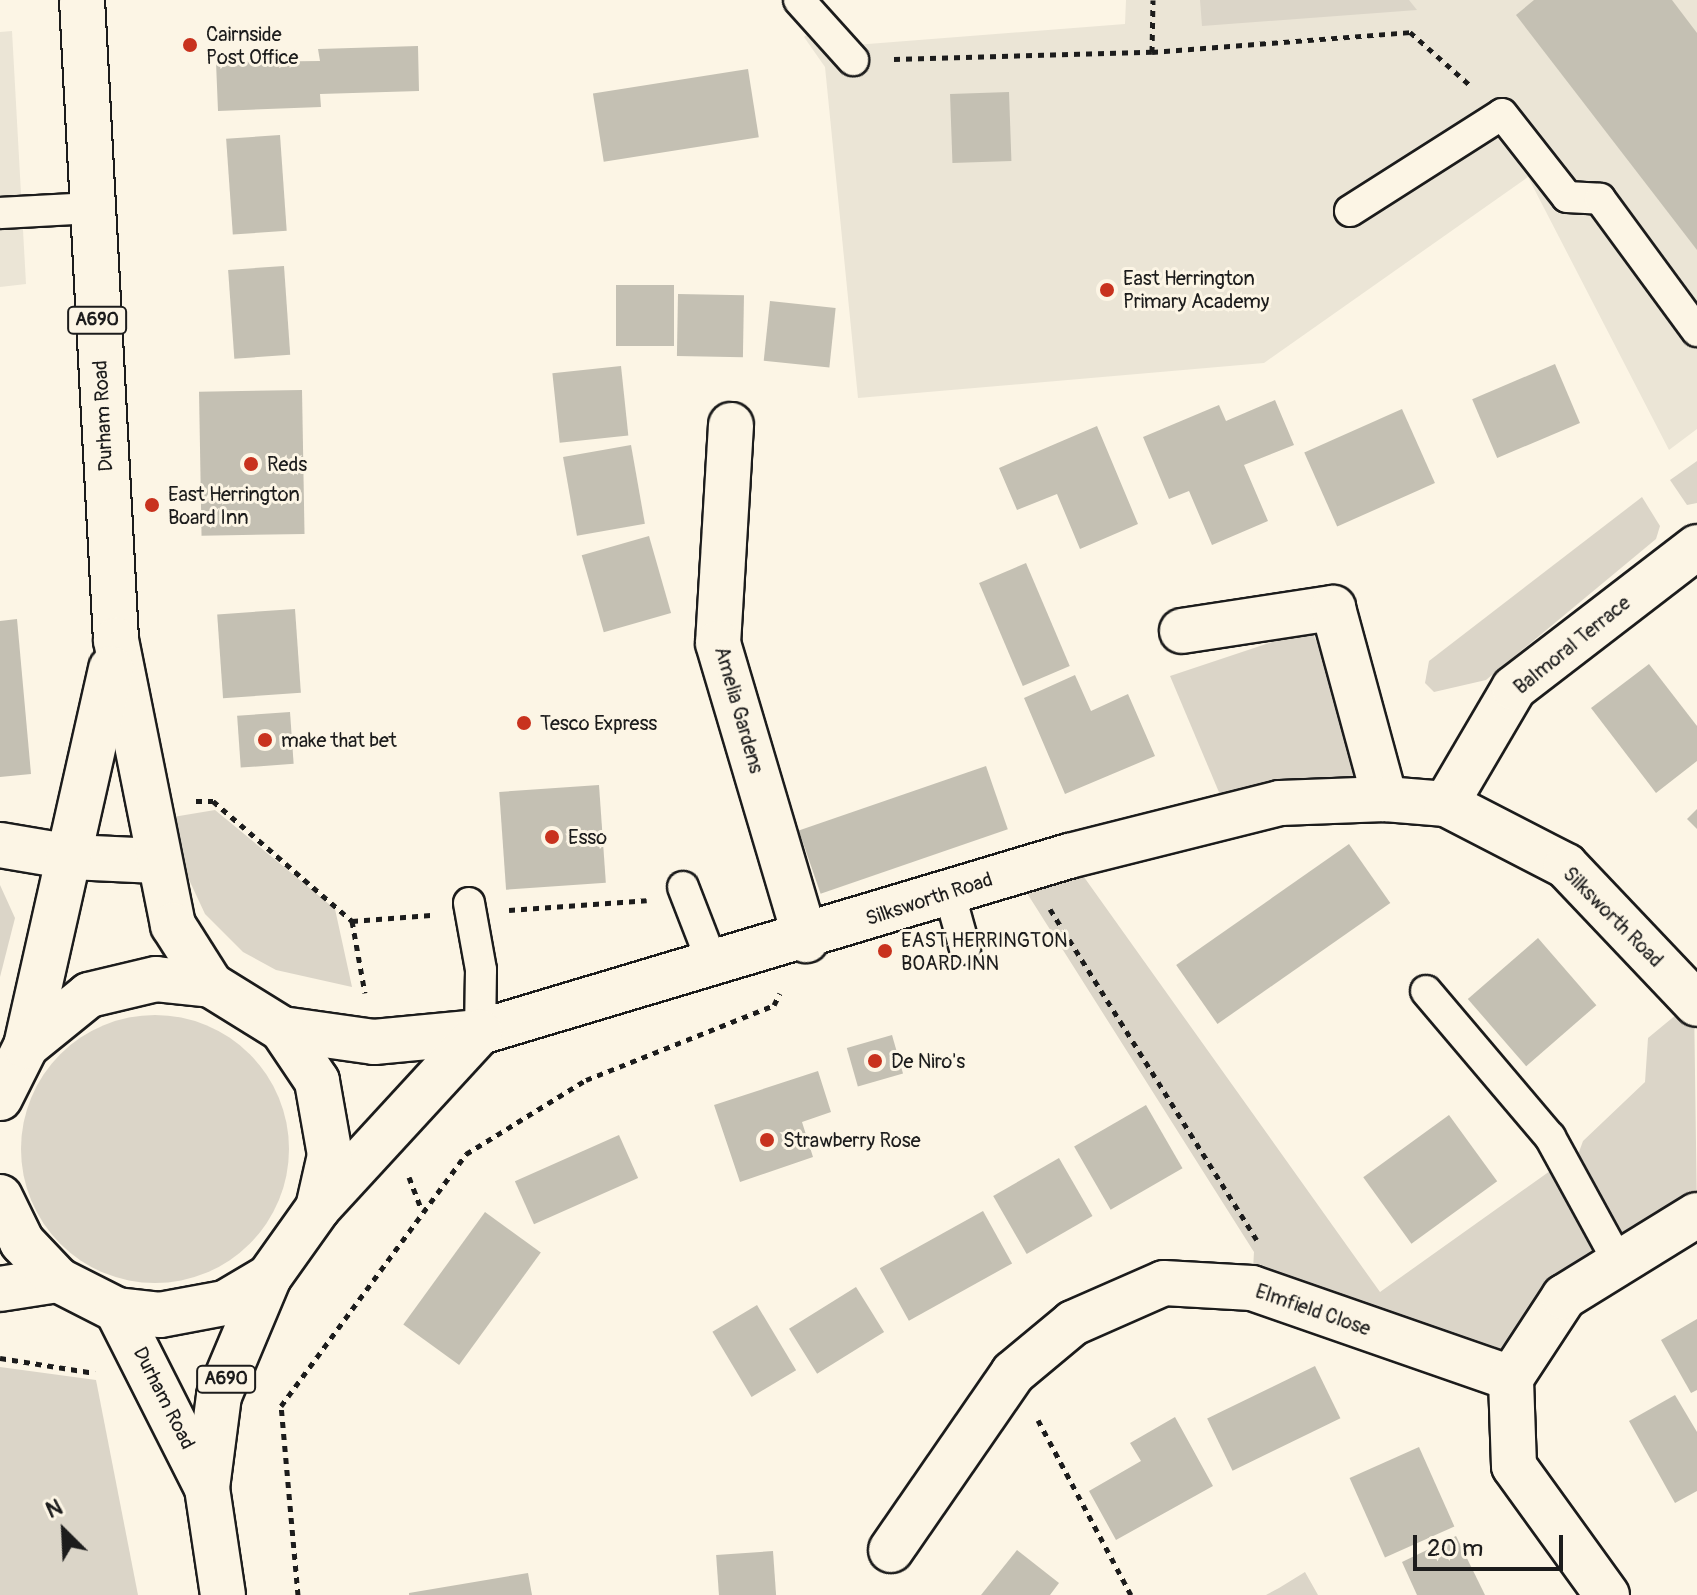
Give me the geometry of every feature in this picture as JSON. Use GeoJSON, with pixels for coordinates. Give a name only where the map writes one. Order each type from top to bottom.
{"type":"FeatureCollection","features":[{"type":"Feature","properties":{"kind":"main road","name":"Durham Road"},"geometry":{"type":"LineString","coordinates":[[82,0],[116,640],[145,801],[173,925],[211,985]]}},
{"type":"Feature","properties":{"kind":"main road","name":"Amelia Gardens"},"geometry":{"type":"LineString","coordinates":[[731,425],[718,643],[806,940]]}},
{"type":"Feature","properties":{"kind":"main road","name":"Balmoral Terrace"},"geometry":{"type":"LineString","coordinates":[[1446,804],[1514,688],[1697,547]]}},
{"type":"Feature","properties":{"kind":"main road"},"geometry":{"type":"LineString","coordinates":[[1181,631],[1333,608],[1385,799]]}},
{"type":"Feature","properties":{"kind":"main road","name":"Durham Road"},"geometry":{"type":"LineString","coordinates":[[0,1098],[26,1046],[71,857],[116,640]]}},
{"type":"Feature","properties":{"kind":"main road","name":"Silksworth Road"},"geometry":{"type":"LineString","coordinates":[[282,1029],[374,1042],[480,1032],[806,940],[1024,868],[1280,803],[1385,799],[1446,804],[1566,866],[1697,1004]]}},
{"type":"Feature","properties":{"kind":"main road"},"geometry":{"type":"LineString","coordinates":[[0,845],[71,857],[157,861]]}},
{"type":"Feature","properties":{"kind":"main road","name":"Durham Road"},"geometry":{"type":"LineString","coordinates":[[26,1046],[89,995],[156,979],[211,985],[282,1029],[317,1081],[330,1155],[318,1208],[269,1277],[219,1396],[207,1488],[223,1595]]}},
{"type":"Feature","properties":{"kind":"main road","name":"Silksworth Road"},"geometry":{"type":"LineString","coordinates":[[318,1208],[389,1124],[480,1032]]}},
{"type":"Feature","properties":{"kind":"main road","name":"Durham Road"},"geometry":{"type":"LineString","coordinates":[[0,1197],[22,1242],[58,1280],[117,1310],[160,1315],[225,1303],[269,1277]]}},
{"type":"Feature","properties":{"kind":"main road"},"geometry":{"type":"LineString","coordinates":[[1607,1595],[1514,1466],[1511,1378],[1564,1297],[1697,1215]]}},
{"type":"Feature","properties":{"kind":"main road"},"geometry":{"type":"LineString","coordinates":[[0,1289],[58,1280]]}},
{"type":"Feature","properties":{"kind":"main road","name":"Elmfield Close"},"geometry":{"type":"LineString","coordinates":[[891,1550],[1013,1373],[1073,1323],[1122,1297],[1164,1283],[1252,1288],[1511,1378]]}},
{"type":"Feature","properties":{"kind":"main road","name":"Durham Road"},"geometry":{"type":"LineString","coordinates":[[117,1310],[207,1488]]}},
{"type":"Feature","properties":{"kind":"lane"},"geometry":{"type":"LineString","coordinates":[[799,0],[853,60]]}},
{"type":"Feature","properties":{"kind":"lane"},"geometry":{"type":"LineString","coordinates":[[1350,211],[1502,114],[1567,197],[1600,199],[1697,331]]}},
{"type":"Feature","properties":{"kind":"lane"},"geometry":{"type":"LineString","coordinates":[[0,213],[91,208]]}},
{"type":"Feature","properties":{"kind":"lane"},"geometry":{"type":"LineString","coordinates":[[685,892],[714,967]]}},
{"type":"Feature","properties":{"kind":"lane"},"geometry":{"type":"LineString","coordinates":[[949,892],[965,949]]}},
{"type":"Feature","properties":{"kind":"lane"},"geometry":{"type":"LineString","coordinates":[[469,907],[481,970],[480,1032]]}},
{"type":"Feature","properties":{"kind":"lane"},"geometry":{"type":"LineString","coordinates":[[1426,991],[1550,1137],[1620,1265]]}},
{"type":"Feature","properties":{"kind":"path"},"geometry":{"type":"LineString","coordinates":[[1152,52],[1153,0]]}},
{"type":"Feature","properties":{"kind":"path"},"geometry":{"type":"LineString","coordinates":[[853,60],[1152,52],[1410,32],[1502,114]]}},
{"type":"Feature","properties":{"kind":"path"},"geometry":{"type":"LineString","coordinates":[[145,801],[213,801],[352,921],[374,1042]]}},
{"type":"Feature","properties":{"kind":"path"},"geometry":{"type":"LineString","coordinates":[[1024,868],[1261,1246],[1252,1288]]}},
{"type":"Feature","properties":{"kind":"path"},"geometry":{"type":"LineString","coordinates":[[352,921],[469,907],[685,892]]}},
{"type":"Feature","properties":{"kind":"path"},"geometry":{"type":"LineString","coordinates":[[298,1595],[281,1406],[421,1210],[466,1154],[586,1080],[774,1005],[806,940]]}},
{"type":"Feature","properties":{"kind":"path"},"geometry":{"type":"LineString","coordinates":[[389,1124],[421,1210]]}},
{"type":"Feature","properties":{"kind":"path"},"geometry":{"type":"LineString","coordinates":[[1013,1373],[1131,1595]]}},
{"type":"Feature","properties":{"kind":"shaded area","name":"East Herrington Primary Academy"},"geometry":{"type":"Polygon","coordinates":[[[1126,0],[1697,0],[1697,429],[1669,450],[1528,177],[1264,363],[858,398],[825,67],[804,37],[819,25],[855,45],[1125,24],[1126,0]]]}},
{"type":"Feature","properties":{"kind":"shaded area"},"geometry":{"type":"Polygon","coordinates":[[[1200,0],[1409,0],[1417,10],[1202,26],[1200,0]]]}},
{"type":"Feature","properties":{"kind":"shaded area"},"geometry":{"type":"Polygon","coordinates":[[[12,31],[26,284],[0,287],[0,32],[12,31]]]}},
{"type":"Feature","properties":{"kind":"shaded area"},"geometry":{"type":"Polygon","coordinates":[[[1697,461],[1697,503],[1687,505],[1670,480],[1697,461]]]}},
{"type":"Feature","properties":{"kind":"shaded area"},"geometry":{"type":"Polygon","coordinates":[[[1642,497],[1660,526],[1656,539],[1486,680],[1434,692],[1425,683],[1429,661],[1642,497]]]}},
{"type":"Feature","properties":{"kind":"shaded area"},"geometry":{"type":"Polygon","coordinates":[[[1311,629],[1385,799],[1229,816],[1170,676],[1311,629]]]}},
{"type":"Feature","properties":{"kind":"shaded area"},"geometry":{"type":"Polygon","coordinates":[[[215,810],[335,909],[352,987],[276,970],[243,952],[205,914],[185,871],[173,817],[215,810]]]}},
{"type":"Feature","properties":{"kind":"shaded area"},"geometry":{"type":"Polygon","coordinates":[[[1069,856],[1380,1292],[1550,1171],[1572,1171],[1583,1141],[1645,1082],[1648,1038],[1694,1000],[1697,1215],[1620,1265],[1511,1378],[1252,1288],[1254,1252],[1013,871],[1069,856]]]}},
{"type":"Feature","properties":{"kind":"shaded area"},"geometry":{"type":"Polygon","coordinates":[[[0,885],[15,918],[0,977],[0,885]]]}},
{"type":"Feature","properties":{"kind":"shaded area"},"geometry":{"type":"Polygon","coordinates":[[[142,1015],[168,1015],[206,1025],[230,1037],[250,1054],[267,1074],[284,1110],[289,1149],[284,1188],[267,1224],[250,1244],[230,1261],[194,1278],[168,1283],[142,1283],[116,1278],[80,1261],[51,1234],[26,1188],[21,1162],[21,1136],[26,1110],[43,1074],[70,1045],[116,1020],[142,1015]]]}},
{"type":"Feature","properties":{"kind":"shaded area"},"geometry":{"type":"Polygon","coordinates":[[[0,1367],[96,1380],[138,1595],[0,1595],[0,1367]]]}},
{"type":"Feature","properties":{"kind":"shaded area"},"geometry":{"type":"Polygon","coordinates":[[[1305,1572],[1318,1595],[1266,1595],[1279,1588],[1305,1572]]]}},
{"type":"Feature","properties":{"kind":"building"},"geometry":{"type":"Polygon","coordinates":[[[1534,0],[1672,0],[1697,33],[1697,250],[1516,15],[1534,0]]]}},
{"type":"Feature","properties":{"kind":"building"},"geometry":{"type":"Polygon","coordinates":[[[418,46],[419,91],[320,94],[321,107],[218,111],[216,62],[320,61],[318,49],[418,46]]]}},
{"type":"Feature","properties":{"kind":"building"},"geometry":{"type":"Polygon","coordinates":[[[748,69],[759,137],[604,162],[593,94],[748,69]]]}},
{"type":"Feature","properties":{"kind":"building"},"geometry":{"type":"Polygon","coordinates":[[[1009,92],[1011,161],[952,163],[950,94],[1009,92]]]}},
{"type":"Feature","properties":{"kind":"building"},"geometry":{"type":"Polygon","coordinates":[[[280,135],[287,231],[233,235],[226,139],[280,135]]]}},
{"type":"Feature","properties":{"kind":"building"},"geometry":{"type":"Polygon","coordinates":[[[284,266],[290,355],[234,359],[228,270],[284,266]]]}},
{"type":"Feature","properties":{"kind":"building"},"geometry":{"type":"Polygon","coordinates":[[[616,285],[674,285],[674,346],[616,346],[616,285]]]}},
{"type":"Feature","properties":{"kind":"building"},"geometry":{"type":"Polygon","coordinates":[[[678,294],[744,295],[743,357],[677,356],[678,294]]]}},
{"type":"Feature","properties":{"kind":"building"},"geometry":{"type":"Polygon","coordinates":[[[770,301],[836,308],[829,368],[764,361],[770,301]]]}},
{"type":"Feature","properties":{"kind":"building"},"geometry":{"type":"Polygon","coordinates":[[[1555,364],[1580,423],[1497,458],[1472,399],[1555,364]]]}},
{"type":"Feature","properties":{"kind":"building"},"geometry":{"type":"Polygon","coordinates":[[[621,366],[628,436],[560,443],[552,373],[621,366]]]}},
{"type":"Feature","properties":{"kind":"building","name":"Reds"},"geometry":{"type":"Polygon","coordinates":[[[302,390],[305,534],[202,536],[199,392],[302,390]]]}},
{"type":"Feature","properties":{"kind":"building"},"geometry":{"type":"Polygon","coordinates":[[[1275,400],[1294,445],[1244,465],[1268,521],[1212,545],[1189,491],[1169,499],[1143,437],[1219,405],[1226,421],[1275,400]]]}},
{"type":"Feature","properties":{"kind":"building"},"geometry":{"type":"Polygon","coordinates":[[[1402,409],[1435,483],[1337,527],[1304,453],[1402,409]]]}},
{"type":"Feature","properties":{"kind":"building"},"geometry":{"type":"Polygon","coordinates":[[[1097,426],[1138,524],[1080,549],[1057,494],[1017,510],[999,468],[1097,426]]]}},
{"type":"Feature","properties":{"kind":"building"},"geometry":{"type":"Polygon","coordinates":[[[631,445],[645,524],[577,536],[563,457],[631,445]]]}},
{"type":"Feature","properties":{"kind":"building"},"geometry":{"type":"Polygon","coordinates":[[[649,536],[671,613],[604,632],[582,555],[649,536]]]}},
{"type":"Feature","properties":{"kind":"building"},"geometry":{"type":"Polygon","coordinates":[[[1026,563],[1070,666],[1023,686],[979,583],[1026,563]]]}},
{"type":"Feature","properties":{"kind":"building"},"geometry":{"type":"Polygon","coordinates":[[[295,609],[301,693],[223,698],[217,614],[295,609]]]}},
{"type":"Feature","properties":{"kind":"building"},"geometry":{"type":"Polygon","coordinates":[[[17,619],[31,774],[0,777],[0,621],[17,619]]]}},
{"type":"Feature","properties":{"kind":"building"},"geometry":{"type":"Polygon","coordinates":[[[1649,664],[1697,726],[1697,761],[1656,793],[1591,708],[1649,664]]]}},
{"type":"Feature","properties":{"kind":"building"},"geometry":{"type":"Polygon","coordinates":[[[1075,675],[1091,711],[1128,694],[1155,756],[1065,794],[1024,698],[1075,675]]]}},
{"type":"Feature","properties":{"kind":"building","name":"make that bet"},"geometry":{"type":"Polygon","coordinates":[[[290,712],[294,764],[241,768],[237,716],[290,712]]]}},
{"type":"Feature","properties":{"kind":"building"},"geometry":{"type":"Polygon","coordinates":[[[986,766],[1008,829],[821,894],[799,830],[986,766]]]}},
{"type":"Feature","properties":{"kind":"building","name":"Esso"},"geometry":{"type":"Polygon","coordinates":[[[599,785],[606,883],[506,890],[499,792],[599,785]]]}},
{"type":"Feature","properties":{"kind":"building"},"geometry":{"type":"Polygon","coordinates":[[[1697,809],[1697,829],[1687,819],[1697,809]]]}},
{"type":"Feature","properties":{"kind":"building"},"geometry":{"type":"Polygon","coordinates":[[[1349,844],[1390,903],[1217,1024],[1176,965],[1349,844]]]}},
{"type":"Feature","properties":{"kind":"building"},"geometry":{"type":"Polygon","coordinates":[[[1538,938],[1596,1005],[1526,1066],[1468,999],[1538,938]]]}},
{"type":"Feature","properties":{"kind":"building","name":"De Niro's"},"geometry":{"type":"Polygon","coordinates":[[[892,1035],[903,1073],[858,1086],[847,1048],[892,1035]]]}},
{"type":"Feature","properties":{"kind":"building","name":"Strawberry Rose"},"geometry":{"type":"Polygon","coordinates":[[[818,1071],[831,1112],[802,1122],[813,1157],[740,1182],[714,1105],[818,1071]]]}},
{"type":"Feature","properties":{"kind":"building"},"geometry":{"type":"Polygon","coordinates":[[[1146,1105],[1182,1168],[1111,1210],[1074,1146],[1146,1105]]]}},
{"type":"Feature","properties":{"kind":"building"},"geometry":{"type":"Polygon","coordinates":[[[1449,1115],[1497,1181],[1411,1244],[1363,1177],[1449,1115]]]}},
{"type":"Feature","properties":{"kind":"building"},"geometry":{"type":"Polygon","coordinates":[[[619,1135],[638,1178],[534,1224],[515,1181],[619,1135]]]}},
{"type":"Feature","properties":{"kind":"building"},"geometry":{"type":"Polygon","coordinates":[[[1059,1158],[1092,1216],[1027,1254],[993,1196],[1059,1158]]]}},
{"type":"Feature","properties":{"kind":"building"},"geometry":{"type":"Polygon","coordinates":[[[983,1211],[1012,1263],[909,1321],[880,1268],[983,1211]]]}},
{"type":"Feature","properties":{"kind":"building"},"geometry":{"type":"Polygon","coordinates":[[[485,1212],[541,1253],[459,1365],[403,1324],[485,1212]]]}},
{"type":"Feature","properties":{"kind":"building"},"geometry":{"type":"Polygon","coordinates":[[[856,1287],[884,1332],[817,1374],[789,1329],[856,1287]]]}},
{"type":"Feature","properties":{"kind":"building"},"geometry":{"type":"Polygon","coordinates":[[[757,1305],[796,1370],[752,1397],[712,1332],[757,1305]]]}},
{"type":"Feature","properties":{"kind":"building"},"geometry":{"type":"Polygon","coordinates":[[[1697,1319],[1697,1390],[1691,1393],[1661,1340],[1697,1319]]]}},
{"type":"Feature","properties":{"kind":"building"},"geometry":{"type":"Polygon","coordinates":[[[1315,1366],[1340,1418],[1233,1471],[1207,1419],[1315,1366]]]}},
{"type":"Feature","properties":{"kind":"building"},"geometry":{"type":"Polygon","coordinates":[[[1675,1395],[1697,1432],[1697,1491],[1675,1503],[1629,1421],[1675,1395]]]}},
{"type":"Feature","properties":{"kind":"building"},"geometry":{"type":"Polygon","coordinates":[[[1175,1417],[1213,1486],[1116,1540],[1089,1491],[1141,1461],[1130,1443],[1175,1417]]]}},
{"type":"Feature","properties":{"kind":"building"},"geometry":{"type":"Polygon","coordinates":[[[1419,1447],[1454,1526],[1385,1557],[1350,1478],[1419,1447]]]}},
{"type":"Feature","properties":{"kind":"building"},"geometry":{"type":"Polygon","coordinates":[[[1456,1536],[1485,1595],[1417,1595],[1402,1562],[1456,1536]]]}},
{"type":"Feature","properties":{"kind":"building"},"geometry":{"type":"Polygon","coordinates":[[[1017,1550],[1059,1583],[1050,1595],[981,1595],[1017,1550]]]}},
{"type":"Feature","properties":{"kind":"building"},"geometry":{"type":"Polygon","coordinates":[[[773,1551],[776,1595],[719,1595],[716,1555],[773,1551]]]}},
{"type":"Feature","properties":{"kind":"building"},"geometry":{"type":"Polygon","coordinates":[[[528,1573],[532,1595],[409,1595],[409,1593],[528,1573]]]}},
{"type":"Feature","properties":{"kind":"place","name":"Cairnside Post Office"},"geometry":{"type":"Point","coordinates":[190,45]}},
{"type":"Feature","properties":{"kind":"place","name":"East Herrington Primary Academy"},"geometry":{"type":"Point","coordinates":[1107,290]}},
{"type":"Feature","properties":{"kind":"place","name":"Reds"},"geometry":{"type":"Point","coordinates":[251,464]}},
{"type":"Feature","properties":{"kind":"place","name":"East Herrington Board Inn"},"geometry":{"type":"Point","coordinates":[152,505]}},
{"type":"Feature","properties":{"kind":"place","name":"Tesco Express"},"geometry":{"type":"Point","coordinates":[524,723]}},
{"type":"Feature","properties":{"kind":"place","name":"make that bet"},"geometry":{"type":"Point","coordinates":[265,740]}},
{"type":"Feature","properties":{"kind":"place","name":"Esso"},"geometry":{"type":"Point","coordinates":[552,837]}},
{"type":"Feature","properties":{"kind":"place","name":"EAST HERRINGTON BOARD INN"},"geometry":{"type":"Point","coordinates":[885,951]}},
{"type":"Feature","properties":{"kind":"place","name":"De Niro's"},"geometry":{"type":"Point","coordinates":[875,1061]}},
{"type":"Feature","properties":{"kind":"place","name":"Strawberry Rose"},"geometry":{"type":"Point","coordinates":[767,1140]}}]}
